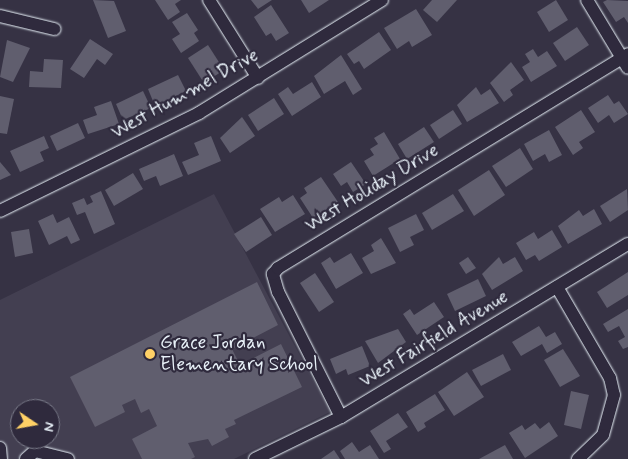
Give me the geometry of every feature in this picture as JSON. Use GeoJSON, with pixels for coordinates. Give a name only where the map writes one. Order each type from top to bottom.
{"type":"FeatureCollection","features":[{"type":"Feature","properties":{"kind":"street"},"geometry":{"type":"LineString","coordinates":[[209,0],[258,78]]}},
{"type":"Feature","properties":{"kind":"street","name":"West Hummel Drive"},"geometry":{"type":"LineString","coordinates":[[0,211],[199,113],[382,0]]}},
{"type":"Feature","properties":{"kind":"street"},"geometry":{"type":"LineString","coordinates":[[587,0],[626,60]]}},
{"type":"Feature","properties":{"kind":"street"},"geometry":{"type":"LineString","coordinates":[[0,16],[54,28]]}},
{"type":"Feature","properties":{"kind":"street","name":"West Holiday Drive"},"geometry":{"type":"LineString","coordinates":[[341,417],[278,292],[273,274],[278,268],[626,60]]}},
{"type":"Feature","properties":{"kind":"street","name":"West Fairfield Avenue"},"geometry":{"type":"LineString","coordinates":[[255,459],[341,417],[628,244]]}},
{"type":"Feature","properties":{"kind":"street"},"geometry":{"type":"LineString","coordinates":[[557,287],[610,378],[614,396],[603,435],[578,459]]}},
{"type":"Feature","properties":{"kind":"street"},"geometry":{"type":"LineString","coordinates":[[0,448],[1,459]]}},
{"type":"Feature","properties":{"kind":"street"},"geometry":{"type":"LineString","coordinates":[[26,459],[36,452],[68,459]]}},
{"type":"Feature","properties":{"kind":"shaded area","name":"Grace Jordan Elementary School"},"geometry":{"type":"Polygon","coordinates":[[[214,194],[330,412],[234,459],[0,459],[0,300],[214,194]]]}},
{"type":"Feature","properties":{"kind":"building"},"geometry":{"type":"Polygon","coordinates":[[[93,0],[114,1],[126,31],[108,38],[93,0]]]}},
{"type":"Feature","properties":{"kind":"building"},"geometry":{"type":"Polygon","coordinates":[[[155,0],[181,0],[175,4],[180,12],[168,20],[155,0]]]}},
{"type":"Feature","properties":{"kind":"building"},"geometry":{"type":"Polygon","coordinates":[[[251,0],[272,0],[258,9],[251,0]]]}},
{"type":"Feature","properties":{"kind":"building"},"geometry":{"type":"Polygon","coordinates":[[[301,0],[329,0],[309,13],[301,0]]]}},
{"type":"Feature","properties":{"kind":"building"},"geometry":{"type":"Polygon","coordinates":[[[432,0],[457,0],[437,22],[423,10],[432,0]]]}},
{"type":"Feature","properties":{"kind":"building"},"geometry":{"type":"Polygon","coordinates":[[[556,0],[568,20],[549,32],[537,12],[556,0]]]}},
{"type":"Feature","properties":{"kind":"building"},"geometry":{"type":"Polygon","coordinates":[[[607,0],[628,1],[628,23],[624,17],[616,22],[603,2],[607,0]]]}},
{"type":"Feature","properties":{"kind":"building"},"geometry":{"type":"Polygon","coordinates":[[[271,5],[289,33],[276,41],[271,33],[266,36],[254,17],[271,5]]]}},
{"type":"Feature","properties":{"kind":"building"},"geometry":{"type":"Polygon","coordinates":[[[416,9],[432,35],[412,47],[409,41],[397,49],[384,28],[416,9]]]}},
{"type":"Feature","properties":{"kind":"building"},"geometry":{"type":"Polygon","coordinates":[[[187,13],[198,30],[194,33],[199,41],[181,53],[172,39],[180,34],[172,22],[187,13]]]}},
{"type":"Feature","properties":{"kind":"building"},"geometry":{"type":"Polygon","coordinates":[[[577,27],[589,45],[565,61],[553,43],[577,27]]]}},
{"type":"Feature","properties":{"kind":"building"},"geometry":{"type":"Polygon","coordinates":[[[379,32],[391,50],[364,69],[359,61],[354,64],[347,54],[379,32]]]}},
{"type":"Feature","properties":{"kind":"building"},"geometry":{"type":"Polygon","coordinates":[[[90,39],[113,54],[105,65],[97,59],[84,78],[70,69],[90,39]]]}},
{"type":"Feature","properties":{"kind":"building"},"geometry":{"type":"Polygon","coordinates":[[[7,40],[30,48],[13,82],[0,77],[7,40]]]}},
{"type":"Feature","properties":{"kind":"building"},"geometry":{"type":"Polygon","coordinates":[[[208,45],[224,70],[204,83],[188,58],[208,45]]]}},
{"type":"Feature","properties":{"kind":"building"},"geometry":{"type":"Polygon","coordinates":[[[533,49],[538,57],[547,51],[557,66],[531,82],[522,67],[530,62],[525,54],[533,49]]]}},
{"type":"Feature","properties":{"kind":"building"},"geometry":{"type":"Polygon","coordinates":[[[341,55],[362,89],[353,95],[345,81],[324,94],[314,76],[341,55]]]}},
{"type":"Feature","properties":{"kind":"building"},"geometry":{"type":"Polygon","coordinates":[[[44,59],[63,60],[61,88],[29,87],[30,71],[43,72],[44,59]]]}},
{"type":"Feature","properties":{"kind":"building"},"geometry":{"type":"Polygon","coordinates":[[[511,62],[524,80],[510,90],[513,95],[504,102],[490,83],[511,62]]]}},
{"type":"Feature","properties":{"kind":"building"},"geometry":{"type":"Polygon","coordinates":[[[178,75],[186,91],[155,106],[148,89],[178,75]]]}},
{"type":"Feature","properties":{"kind":"building"},"geometry":{"type":"Polygon","coordinates":[[[312,82],[321,97],[292,116],[278,94],[288,87],[293,94],[312,82]]]}},
{"type":"Feature","properties":{"kind":"building"},"geometry":{"type":"Polygon","coordinates":[[[476,87],[481,95],[490,89],[499,103],[467,122],[457,105],[476,87]]]}},
{"type":"Feature","properties":{"kind":"building"},"geometry":{"type":"Polygon","coordinates":[[[143,91],[151,108],[123,120],[116,104],[143,91]]]}},
{"type":"Feature","properties":{"kind":"building"},"geometry":{"type":"Polygon","coordinates":[[[608,95],[614,104],[619,101],[628,114],[614,123],[609,115],[598,123],[588,108],[608,95]]]}},
{"type":"Feature","properties":{"kind":"building"},"geometry":{"type":"Polygon","coordinates":[[[0,96],[14,99],[7,134],[0,133],[0,96]]]}},
{"type":"Feature","properties":{"kind":"building"},"geometry":{"type":"Polygon","coordinates":[[[274,98],[284,114],[258,131],[248,115],[274,98]]]}},
{"type":"Feature","properties":{"kind":"building"},"geometry":{"type":"Polygon","coordinates":[[[111,101],[119,124],[88,134],[83,120],[97,115],[94,107],[111,101]]]}},
{"type":"Feature","properties":{"kind":"building"},"geometry":{"type":"Polygon","coordinates":[[[453,110],[462,124],[439,139],[430,125],[453,110]]]}},
{"type":"Feature","properties":{"kind":"building"},"geometry":{"type":"Polygon","coordinates":[[[581,110],[595,132],[579,142],[583,148],[573,155],[555,127],[581,110]]]}},
{"type":"Feature","properties":{"kind":"building"},"geometry":{"type":"Polygon","coordinates":[[[242,117],[255,136],[230,153],[220,138],[242,117]]]}},
{"type":"Feature","properties":{"kind":"building"},"geometry":{"type":"Polygon","coordinates":[[[78,123],[85,138],[57,151],[50,136],[78,123]]]}},
{"type":"Feature","properties":{"kind":"building"},"geometry":{"type":"Polygon","coordinates":[[[424,127],[434,142],[407,159],[398,144],[424,127]]]}},
{"type":"Feature","properties":{"kind":"building"},"geometry":{"type":"Polygon","coordinates":[[[549,130],[562,155],[549,162],[545,154],[533,161],[524,144],[549,130]]]}},
{"type":"Feature","properties":{"kind":"building"},"geometry":{"type":"Polygon","coordinates":[[[384,132],[400,159],[373,176],[364,161],[374,155],[370,149],[378,144],[374,138],[384,132]]]}},
{"type":"Feature","properties":{"kind":"building"},"geometry":{"type":"Polygon","coordinates":[[[44,136],[49,148],[40,152],[44,161],[20,172],[10,151],[44,136]]]}},
{"type":"Feature","properties":{"kind":"building"},"geometry":{"type":"Polygon","coordinates":[[[211,136],[221,161],[188,175],[182,162],[199,155],[194,143],[211,136]]]}},
{"type":"Feature","properties":{"kind":"building"},"geometry":{"type":"Polygon","coordinates":[[[520,148],[533,169],[506,187],[492,166],[520,148]]]}},
{"type":"Feature","properties":{"kind":"building"},"geometry":{"type":"Polygon","coordinates":[[[174,154],[183,176],[160,186],[156,176],[144,181],[139,169],[174,154]]]}},
{"type":"Feature","properties":{"kind":"building"},"geometry":{"type":"Polygon","coordinates":[[[0,162],[11,175],[0,180],[0,162]]]}},
{"type":"Feature","properties":{"kind":"building"},"geometry":{"type":"Polygon","coordinates":[[[351,162],[366,184],[353,192],[347,182],[341,186],[333,174],[351,162]]]}},
{"type":"Feature","properties":{"kind":"building"},"geometry":{"type":"Polygon","coordinates":[[[489,170],[505,195],[474,216],[458,190],[489,170]]]}},
{"type":"Feature","properties":{"kind":"building"},"geometry":{"type":"Polygon","coordinates":[[[133,173],[143,189],[114,206],[105,190],[133,173]]]}},
{"type":"Feature","properties":{"kind":"building"},"geometry":{"type":"Polygon","coordinates":[[[321,177],[338,202],[313,218],[300,198],[307,193],[304,188],[321,177]]]}},
{"type":"Feature","properties":{"kind":"building"},"geometry":{"type":"Polygon","coordinates":[[[627,189],[628,210],[610,222],[600,206],[627,189]]]}},
{"type":"Feature","properties":{"kind":"building"},"geometry":{"type":"Polygon","coordinates":[[[101,191],[115,224],[94,234],[85,212],[77,215],[72,203],[84,198],[87,205],[93,202],[90,196],[101,191]]]}},
{"type":"Feature","properties":{"kind":"building"},"geometry":{"type":"Polygon","coordinates":[[[453,194],[464,211],[432,230],[422,213],[453,194]]]}},
{"type":"Feature","properties":{"kind":"building"},"geometry":{"type":"Polygon","coordinates":[[[293,195],[305,214],[275,232],[260,209],[279,197],[282,202],[293,195]]]}},
{"type":"Feature","properties":{"kind":"building"},"geometry":{"type":"Polygon","coordinates":[[[594,209],[602,224],[568,244],[558,226],[579,210],[583,216],[594,209]]]}},
{"type":"Feature","properties":{"kind":"building"},"geometry":{"type":"Polygon","coordinates":[[[53,214],[57,223],[69,217],[80,240],[71,244],[67,236],[49,245],[38,221],[53,214]]]}},
{"type":"Feature","properties":{"kind":"building"},"geometry":{"type":"Polygon","coordinates":[[[416,214],[424,230],[410,237],[414,245],[400,252],[388,228],[416,214]]]}},
{"type":"Feature","properties":{"kind":"building"},"geometry":{"type":"Polygon","coordinates":[[[261,217],[272,235],[246,252],[234,234],[261,217]]]}},
{"type":"Feature","properties":{"kind":"building"},"geometry":{"type":"Polygon","coordinates":[[[29,229],[33,253],[15,257],[11,232],[29,229]]]}},
{"type":"Feature","properties":{"kind":"building"},"geometry":{"type":"Polygon","coordinates":[[[552,230],[562,247],[539,261],[535,255],[526,260],[516,243],[534,232],[538,239],[552,230]]]}},
{"type":"Feature","properties":{"kind":"building"},"geometry":{"type":"Polygon","coordinates":[[[381,238],[396,263],[371,274],[362,258],[374,251],[371,245],[381,238]]]}},
{"type":"Feature","properties":{"kind":"building"},"geometry":{"type":"Polygon","coordinates":[[[351,253],[363,273],[336,289],[321,263],[330,257],[334,263],[351,253]]]}},
{"type":"Feature","properties":{"kind":"building"},"geometry":{"type":"Polygon","coordinates":[[[468,257],[476,268],[466,274],[459,263],[468,257]]]}},
{"type":"Feature","properties":{"kind":"building"},"geometry":{"type":"Polygon","coordinates":[[[499,257],[503,264],[515,257],[523,271],[492,290],[482,274],[499,257]]]}},
{"type":"Feature","properties":{"kind":"building"},"geometry":{"type":"Polygon","coordinates":[[[628,272],[628,295],[607,308],[597,292],[628,272]]]}},
{"type":"Feature","properties":{"kind":"building"},"geometry":{"type":"Polygon","coordinates":[[[315,273],[334,302],[319,312],[300,283],[315,273]]]}},
{"type":"Feature","properties":{"kind":"building"},"geometry":{"type":"Polygon","coordinates":[[[478,279],[486,296],[455,311],[447,294],[478,279]]]}},
{"type":"Feature","properties":{"kind":"building"},"geometry":{"type":"Polygon","coordinates":[[[257,282],[278,325],[232,349],[240,365],[281,344],[302,387],[234,420],[236,424],[225,429],[229,437],[212,446],[208,439],[188,443],[195,457],[191,459],[142,459],[132,439],[157,426],[149,409],[141,413],[135,399],[122,405],[125,412],[95,427],[70,377],[257,282]]]}},
{"type":"Feature","properties":{"kind":"building"},"geometry":{"type":"Polygon","coordinates":[[[434,302],[444,317],[417,335],[403,314],[410,309],[414,315],[434,302]]]}},
{"type":"Feature","properties":{"kind":"building"},"geometry":{"type":"Polygon","coordinates":[[[628,309],[628,347],[623,349],[618,341],[625,337],[619,326],[608,332],[603,324],[628,309]]]}},
{"type":"Feature","properties":{"kind":"building"},"geometry":{"type":"Polygon","coordinates":[[[539,326],[546,337],[555,332],[562,344],[547,353],[542,344],[521,356],[512,342],[539,326]]]}},
{"type":"Feature","properties":{"kind":"building"},"geometry":{"type":"Polygon","coordinates":[[[398,329],[406,342],[378,363],[365,341],[398,329]]]}},
{"type":"Feature","properties":{"kind":"building"},"geometry":{"type":"Polygon","coordinates":[[[362,346],[370,366],[348,375],[346,369],[336,374],[330,359],[362,346]]]}},
{"type":"Feature","properties":{"kind":"building"},"geometry":{"type":"Polygon","coordinates":[[[563,349],[580,376],[560,387],[544,360],[563,349]]]}},
{"type":"Feature","properties":{"kind":"building"},"geometry":{"type":"Polygon","coordinates":[[[503,354],[511,370],[481,386],[472,370],[503,354]]]}},
{"type":"Feature","properties":{"kind":"building"},"geometry":{"type":"Polygon","coordinates":[[[467,372],[484,397],[454,416],[438,392],[467,372]]]}},
{"type":"Feature","properties":{"kind":"building"},"geometry":{"type":"Polygon","coordinates":[[[571,391],[589,395],[581,429],[564,425],[571,391]]]}},
{"type":"Feature","properties":{"kind":"building"},"geometry":{"type":"Polygon","coordinates":[[[435,394],[445,410],[424,423],[426,427],[418,432],[406,412],[435,394]]]}},
{"type":"Feature","properties":{"kind":"building"},"geometry":{"type":"Polygon","coordinates":[[[398,413],[408,427],[386,441],[391,449],[384,453],[370,431],[398,413]]]}},
{"type":"Feature","properties":{"kind":"building"},"geometry":{"type":"Polygon","coordinates":[[[549,422],[558,436],[525,458],[509,433],[522,425],[525,430],[535,423],[540,429],[549,422]]]}},
{"type":"Feature","properties":{"kind":"building"},"geometry":{"type":"Polygon","coordinates":[[[352,442],[359,452],[370,445],[379,459],[345,459],[340,451],[352,442]]]}},
{"type":"Feature","properties":{"kind":"building"},"geometry":{"type":"Polygon","coordinates":[[[505,445],[513,459],[479,459],[505,445]]]}},
{"type":"Feature","properties":{"kind":"building"},"geometry":{"type":"Polygon","coordinates":[[[334,450],[340,459],[321,459],[334,450]]]}},
{"type":"Feature","properties":{"kind":"place","name":"Grace Jordan Elementary School"},"geometry":{"type":"Point","coordinates":[150,354]}}]}
